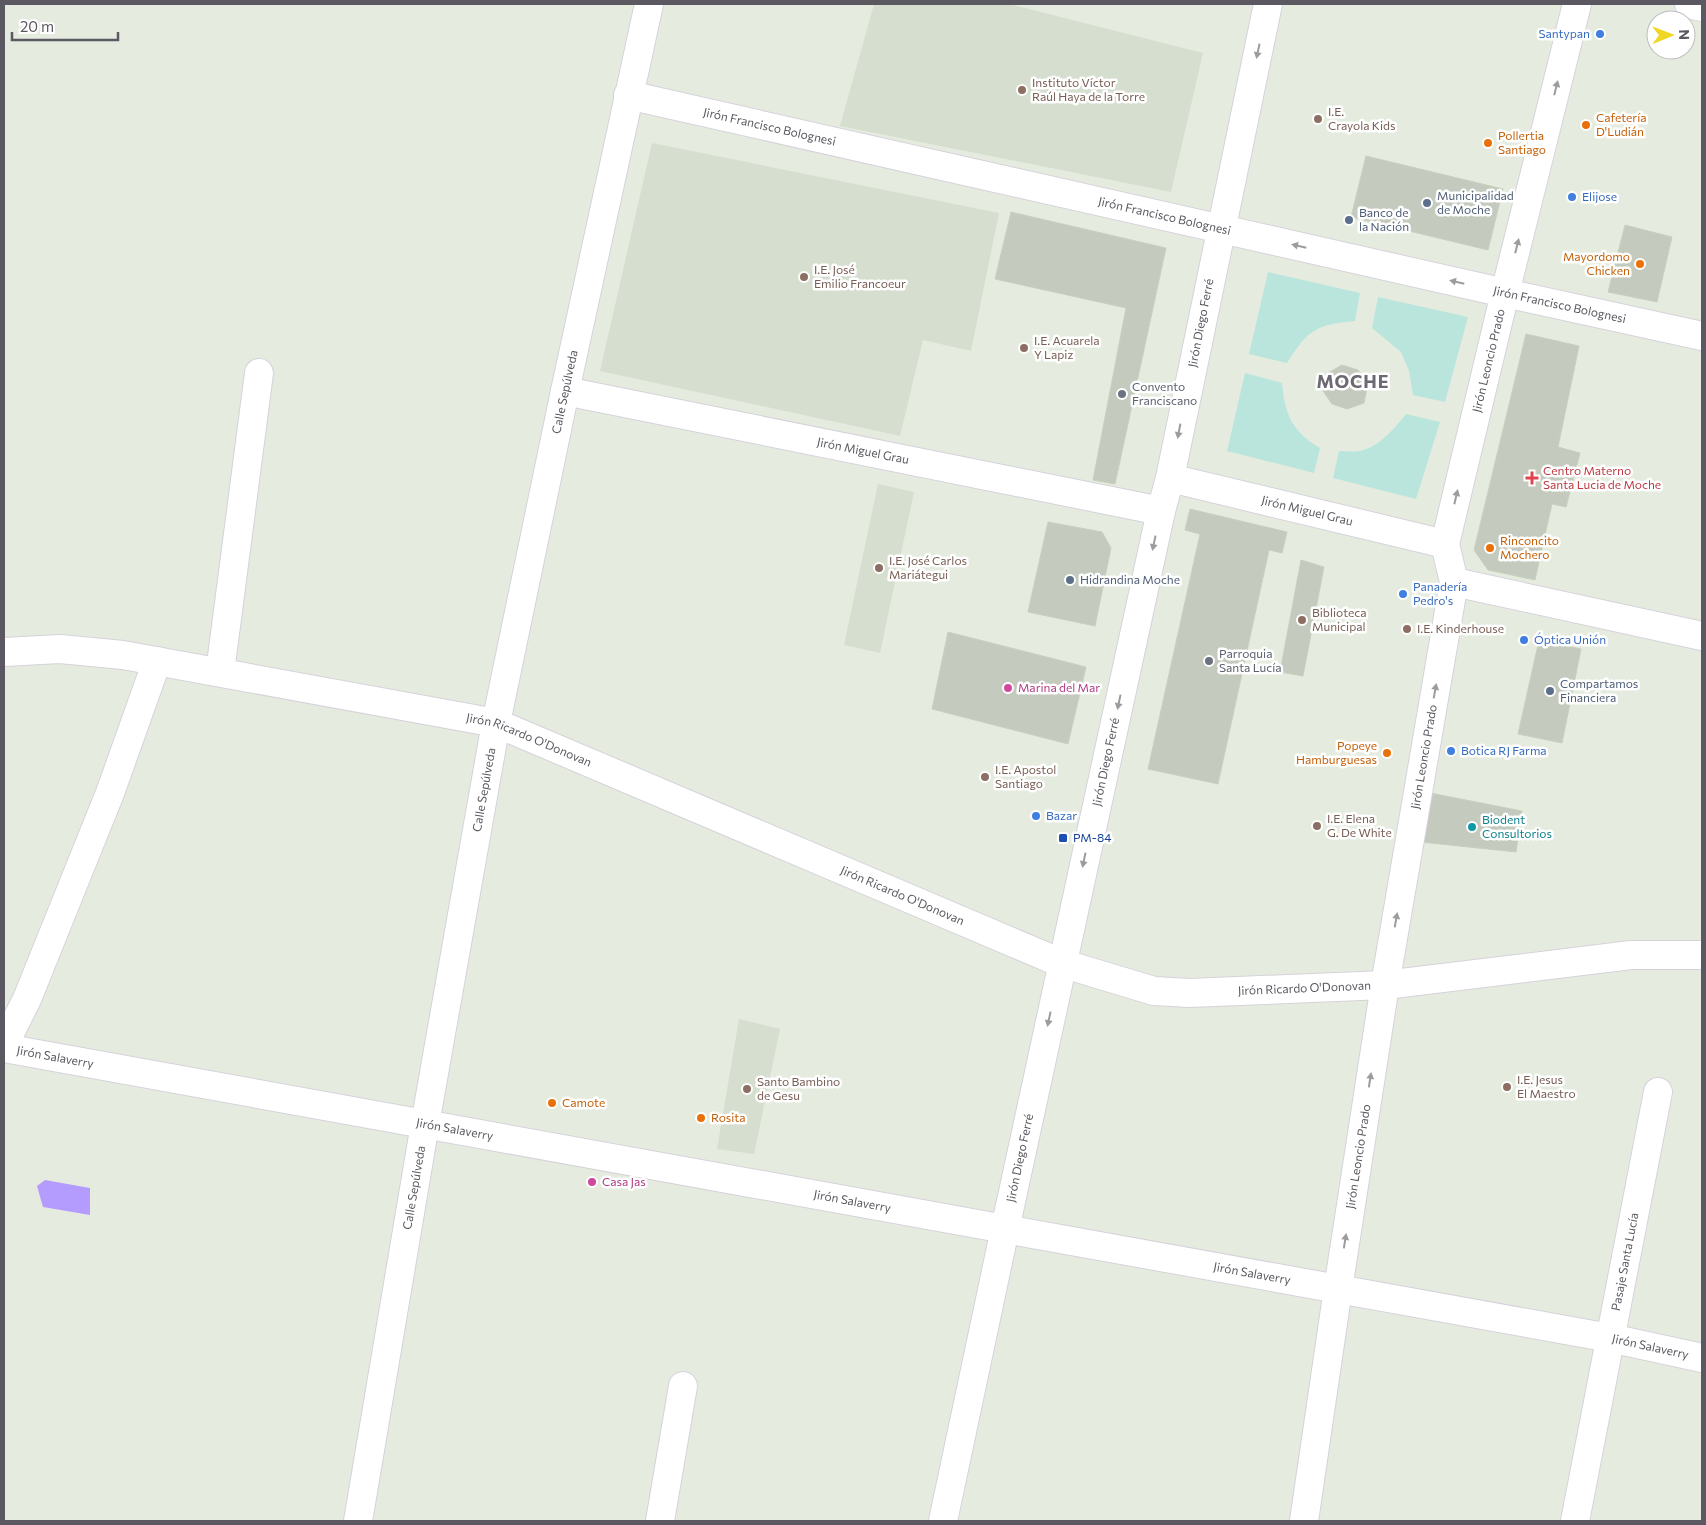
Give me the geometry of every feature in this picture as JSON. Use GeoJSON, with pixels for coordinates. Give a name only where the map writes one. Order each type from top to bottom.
{"type":"FeatureCollection","features":[{"type":"Feature","properties":{"kind":"street","name":"Calle Sepúlveda"},"geometry":{"type":"LineString","coordinates":[[358,1521],[425,1124],[496,723],[565,391],[649,4]]}},
{"type":"Feature","properties":{"kind":"street","name":"Jirón Diego Ferré"},"geometry":{"type":"LineString","coordinates":[[943,1521],[1061,964],[1161,511],[1170,478],[1268,4]]}},
{"type":"Feature","properties":{"kind":"street","name":"Jirón Leoncio Prado"},"geometry":{"type":"LineString","coordinates":[[1304,1521],[1385,985],[1454,582],[1445,544],[1577,4]]}},
{"type":"Feature","properties":{"kind":"street"},"geometry":{"type":"LineString","coordinates":[[1689,4],[1702,7]]}},
{"type":"Feature","properties":{"kind":"street","name":"Jirón Francisco Bolognesi"},"geometry":{"type":"LineString","coordinates":[[628,95],[1702,336]]}},
{"type":"Feature","properties":{"kind":"street"},"geometry":{"type":"LineString","coordinates":[[220,672],[259,373]]}},
{"type":"Feature","properties":{"kind":"street","name":"Jirón Miguel Grau"},"geometry":{"type":"LineString","coordinates":[[565,391],[1161,511]]}},
{"type":"Feature","properties":{"kind":"street","name":"Jirón Miguel Grau"},"geometry":{"type":"LineString","coordinates":[[1170,478],[1445,544]]}},
{"type":"Feature","properties":{"kind":"street"},"geometry":{"type":"LineString","coordinates":[[1454,582],[1702,636]]}},
{"type":"Feature","properties":{"kind":"street","name":"Jirón Ricardo O'Donovan"},"geometry":{"type":"LineString","coordinates":[[4,652],[60,649],[123,655],[496,723],[1061,964],[1154,990],[1190,993],[1385,985],[1631,955],[1702,955]]}},
{"type":"Feature","properties":{"kind":"street"},"geometry":{"type":"LineString","coordinates":[[4,1046],[27,999],[110,793],[157,661]]}},
{"type":"Feature","properties":{"kind":"street","name":"Jirón Salaverry"},"geometry":{"type":"LineString","coordinates":[[4,1046],[1610,1338],[1702,1358]]}},
{"type":"Feature","properties":{"kind":"street","name":"Pasaje Santa Lucía"},"geometry":{"type":"LineString","coordinates":[[1575,1521],[1658,1092]]}},
{"type":"Feature","properties":{"kind":"street"},"geometry":{"type":"LineString","coordinates":[[660,1521],[683,1386]]}},
{"type":"Feature","properties":{"kind":"shaded area","name":"Instituto Víctor Raúl Haya de la Torre"},"geometry":{"type":"Polygon","coordinates":[[[874,4],[1009,4],[1203,53],[1171,192],[840,126],[874,4]]]}},
{"type":"Feature","properties":{"kind":"shaded area","name":"I.E. José Emilio Francoeur"},"geometry":{"type":"Polygon","coordinates":[[[652,143],[999,213],[971,351],[923,340],[900,436],[600,371],[652,143]]]}},
{"type":"Feature","properties":{"kind":"shaded area"},"geometry":{"type":"Polygon","coordinates":[[[1268,272],[1360,293],[1355,321],[1321,327],[1314,331],[1301,343],[1287,363],[1249,354],[1268,272]]]}},
{"type":"Feature","properties":{"kind":"shaded area"},"geometry":{"type":"Polygon","coordinates":[[[1378,297],[1468,317],[1445,402],[1413,395],[1409,371],[1401,352],[1372,328],[1378,297]]]}},
{"type":"Feature","properties":{"kind":"shaded area"},"geometry":{"type":"Polygon","coordinates":[[[1245,373],[1282,383],[1285,404],[1296,428],[1310,442],[1320,448],[1314,473],[1227,451],[1245,373]]]}},
{"type":"Feature","properties":{"kind":"shaded area"},"geometry":{"type":"Polygon","coordinates":[[[1406,414],[1440,422],[1416,499],[1333,478],[1339,451],[1359,451],[1373,446],[1391,431],[1406,414]]]}},
{"type":"Feature","properties":{"kind":"shaded area","name":"I.E. José Carlos Mariátegui"},"geometry":{"type":"Polygon","coordinates":[[[878,484],[914,492],[880,653],[844,645],[878,484]]]}},
{"type":"Feature","properties":{"kind":"shaded area","name":"Santo Bambino de Gesu"},"geometry":{"type":"Polygon","coordinates":[[[739,1019],[780,1029],[754,1154],[717,1149],[739,1019]]]}},
{"type":"Feature","properties":{"kind":"shaded area"},"geometry":{"type":"Polygon","coordinates":[[[45,1180],[90,1188],[90,1215],[43,1207],[37,1186],[45,1180]]]}},
{"type":"Feature","properties":{"kind":"building","name":"Municipalidad de Moche"},"geometry":{"type":"Polygon","coordinates":[[[1366,156],[1503,189],[1488,250],[1351,217],[1366,156]]]}},
{"type":"Feature","properties":{"kind":"building","name":"Convento Franciscano"},"geometry":{"type":"Polygon","coordinates":[[[1011,212],[1166,248],[1115,484],[1093,480],[1126,308],[995,279],[1011,212]]]}},
{"type":"Feature","properties":{"kind":"building","name":"Mayordomo Chicken"},"geometry":{"type":"Polygon","coordinates":[[[1625,225],[1672,237],[1657,302],[1608,292],[1625,225]]]}},
{"type":"Feature","properties":{"kind":"building","name":"Centro Materno Santa Lucia de Moche"},"geometry":{"type":"Polygon","coordinates":[[[1526,334],[1579,346],[1558,447],[1580,453],[1566,507],[1552,504],[1535,580],[1488,570],[1474,550],[1526,334]]]}},
{"type":"Feature","properties":{"kind":"building"},"geometry":{"type":"Polygon","coordinates":[[[1342,365],[1358,370],[1368,383],[1364,403],[1347,409],[1332,404],[1323,391],[1328,373],[1342,365]]]}},
{"type":"Feature","properties":{"kind":"building","name":"Parroquia Santa Lucía"},"geometry":{"type":"Polygon","coordinates":[[[1190,509],[1287,532],[1282,553],[1269,550],[1218,784],[1148,769],[1200,534],[1185,530],[1190,509]]]}},
{"type":"Feature","properties":{"kind":"building","name":"Hidrandina Moche"},"geometry":{"type":"Polygon","coordinates":[[[1048,522],[1102,532],[1111,548],[1095,626],[1028,612],[1048,522]]]}},
{"type":"Feature","properties":{"kind":"building","name":"Biblioteca Municipal"},"geometry":{"type":"Polygon","coordinates":[[[1301,560],[1324,567],[1303,676],[1280,672],[1301,560]]]}},
{"type":"Feature","properties":{"kind":"building","name":"Marina del Mar"},"geometry":{"type":"Polygon","coordinates":[[[948,632],[1086,667],[1068,744],[932,709],[948,632]]]}},
{"type":"Feature","properties":{"kind":"building","name":"Compartamos Financiera"},"geometry":{"type":"Polygon","coordinates":[[[1539,640],[1581,649],[1562,743],[1518,734],[1539,640]]]}},
{"type":"Feature","properties":{"kind":"building","name":"Biodent Consultorios"},"geometry":{"type":"Polygon","coordinates":[[[1430,793],[1522,811],[1516,852],[1421,842],[1430,793]]]}},
{"type":"Feature","properties":{"kind":"place","name":"Santypan"},"geometry":{"type":"Point","coordinates":[1600,34]}},
{"type":"Feature","properties":{"kind":"place","name":"Instituto Víctor Raúl Haya de la Torre"},"geometry":{"type":"Point","coordinates":[1022,90]}},
{"type":"Feature","properties":{"kind":"place","name":"I.E. Crayola Kids"},"geometry":{"type":"Point","coordinates":[1318,119]}},
{"type":"Feature","properties":{"kind":"place","name":"Cafetería D'Ludián"},"geometry":{"type":"Point","coordinates":[1586,125]}},
{"type":"Feature","properties":{"kind":"place","name":"Pollertia Santiago"},"geometry":{"type":"Point","coordinates":[1488,143]}},
{"type":"Feature","properties":{"kind":"place","name":"Elijose"},"geometry":{"type":"Point","coordinates":[1572,197]}},
{"type":"Feature","properties":{"kind":"place","name":"Municipalidad de Moche"},"geometry":{"type":"Point","coordinates":[1427,203]}},
{"type":"Feature","properties":{"kind":"place","name":"Banco de la Nación"},"geometry":{"type":"Point","coordinates":[1349,220]}},
{"type":"Feature","properties":{"kind":"place","name":"Mayordomo Chicken"},"geometry":{"type":"Point","coordinates":[1640,264]}},
{"type":"Feature","properties":{"kind":"place","name":"I.E. José Emilio Francoeur"},"geometry":{"type":"Point","coordinates":[804,277]}},
{"type":"Feature","properties":{"kind":"place","name":"I.E. Acuarela Y Lapiz"},"geometry":{"type":"Point","coordinates":[1024,348]}},
{"type":"Feature","properties":{"kind":"place","name":"Convento Franciscano"},"geometry":{"type":"Point","coordinates":[1122,394]}},
{"type":"Feature","properties":{"kind":"place","name":"Centro Materno Santa Lucia de Moche"},"geometry":{"type":"Point","coordinates":[1532,478]}},
{"type":"Feature","properties":{"kind":"place","name":"Rinconcito Mochero"},"geometry":{"type":"Point","coordinates":[1490,548]}},
{"type":"Feature","properties":{"kind":"place","name":"I.E. José Carlos Mariátegui"},"geometry":{"type":"Point","coordinates":[879,568]}},
{"type":"Feature","properties":{"kind":"place","name":"Hidrandina Moche"},"geometry":{"type":"Point","coordinates":[1070,580]}},
{"type":"Feature","properties":{"kind":"place","name":"Panadería Pedro's"},"geometry":{"type":"Point","coordinates":[1403,594]}},
{"type":"Feature","properties":{"kind":"place","name":"Biblioteca Municipal"},"geometry":{"type":"Point","coordinates":[1302,620]}},
{"type":"Feature","properties":{"kind":"place","name":"I.E. Kinderhouse"},"geometry":{"type":"Point","coordinates":[1407,629]}},
{"type":"Feature","properties":{"kind":"place","name":"Óptica Unión"},"geometry":{"type":"Point","coordinates":[1524,640]}},
{"type":"Feature","properties":{"kind":"place","name":"Parroquia Santa Lucía"},"geometry":{"type":"Point","coordinates":[1209,661]}},
{"type":"Feature","properties":{"kind":"place","name":"Marina del Mar"},"geometry":{"type":"Point","coordinates":[1008,688]}},
{"type":"Feature","properties":{"kind":"place","name":"Compartamos Financiera"},"geometry":{"type":"Point","coordinates":[1550,691]}},
{"type":"Feature","properties":{"kind":"place","name":"Botica RJ Farma"},"geometry":{"type":"Point","coordinates":[1451,751]}},
{"type":"Feature","properties":{"kind":"place","name":"Popeye Hamburguesas"},"geometry":{"type":"Point","coordinates":[1387,753]}},
{"type":"Feature","properties":{"kind":"place","name":"I.E. Apostol Santiago"},"geometry":{"type":"Point","coordinates":[985,777]}},
{"type":"Feature","properties":{"kind":"place","name":"Bazar"},"geometry":{"type":"Point","coordinates":[1036,816]}},
{"type":"Feature","properties":{"kind":"place","name":"I.E. Elena G. De White"},"geometry":{"type":"Point","coordinates":[1317,826]}},
{"type":"Feature","properties":{"kind":"place","name":"Biodent Consultorios"},"geometry":{"type":"Point","coordinates":[1472,827]}},
{"type":"Feature","properties":{"kind":"place","name":"PM-84"},"geometry":{"type":"Point","coordinates":[1063,838]}},
{"type":"Feature","properties":{"kind":"place","name":"I.E. Jesus El Maestro"},"geometry":{"type":"Point","coordinates":[1507,1087]}},
{"type":"Feature","properties":{"kind":"place","name":"Santo Bambino de Gesu"},"geometry":{"type":"Point","coordinates":[747,1089]}},
{"type":"Feature","properties":{"kind":"place","name":"Camote"},"geometry":{"type":"Point","coordinates":[552,1103]}},
{"type":"Feature","properties":{"kind":"place","name":"Rosita"},"geometry":{"type":"Point","coordinates":[701,1118]}},
{"type":"Feature","properties":{"kind":"place","name":"Casa Jas"},"geometry":{"type":"Point","coordinates":[592,1182]}},
{"type":"Feature","properties":{"kind":"district","name":"MOCHE"},"geometry":{"type":"Point","coordinates":[1353,382]}}]}
